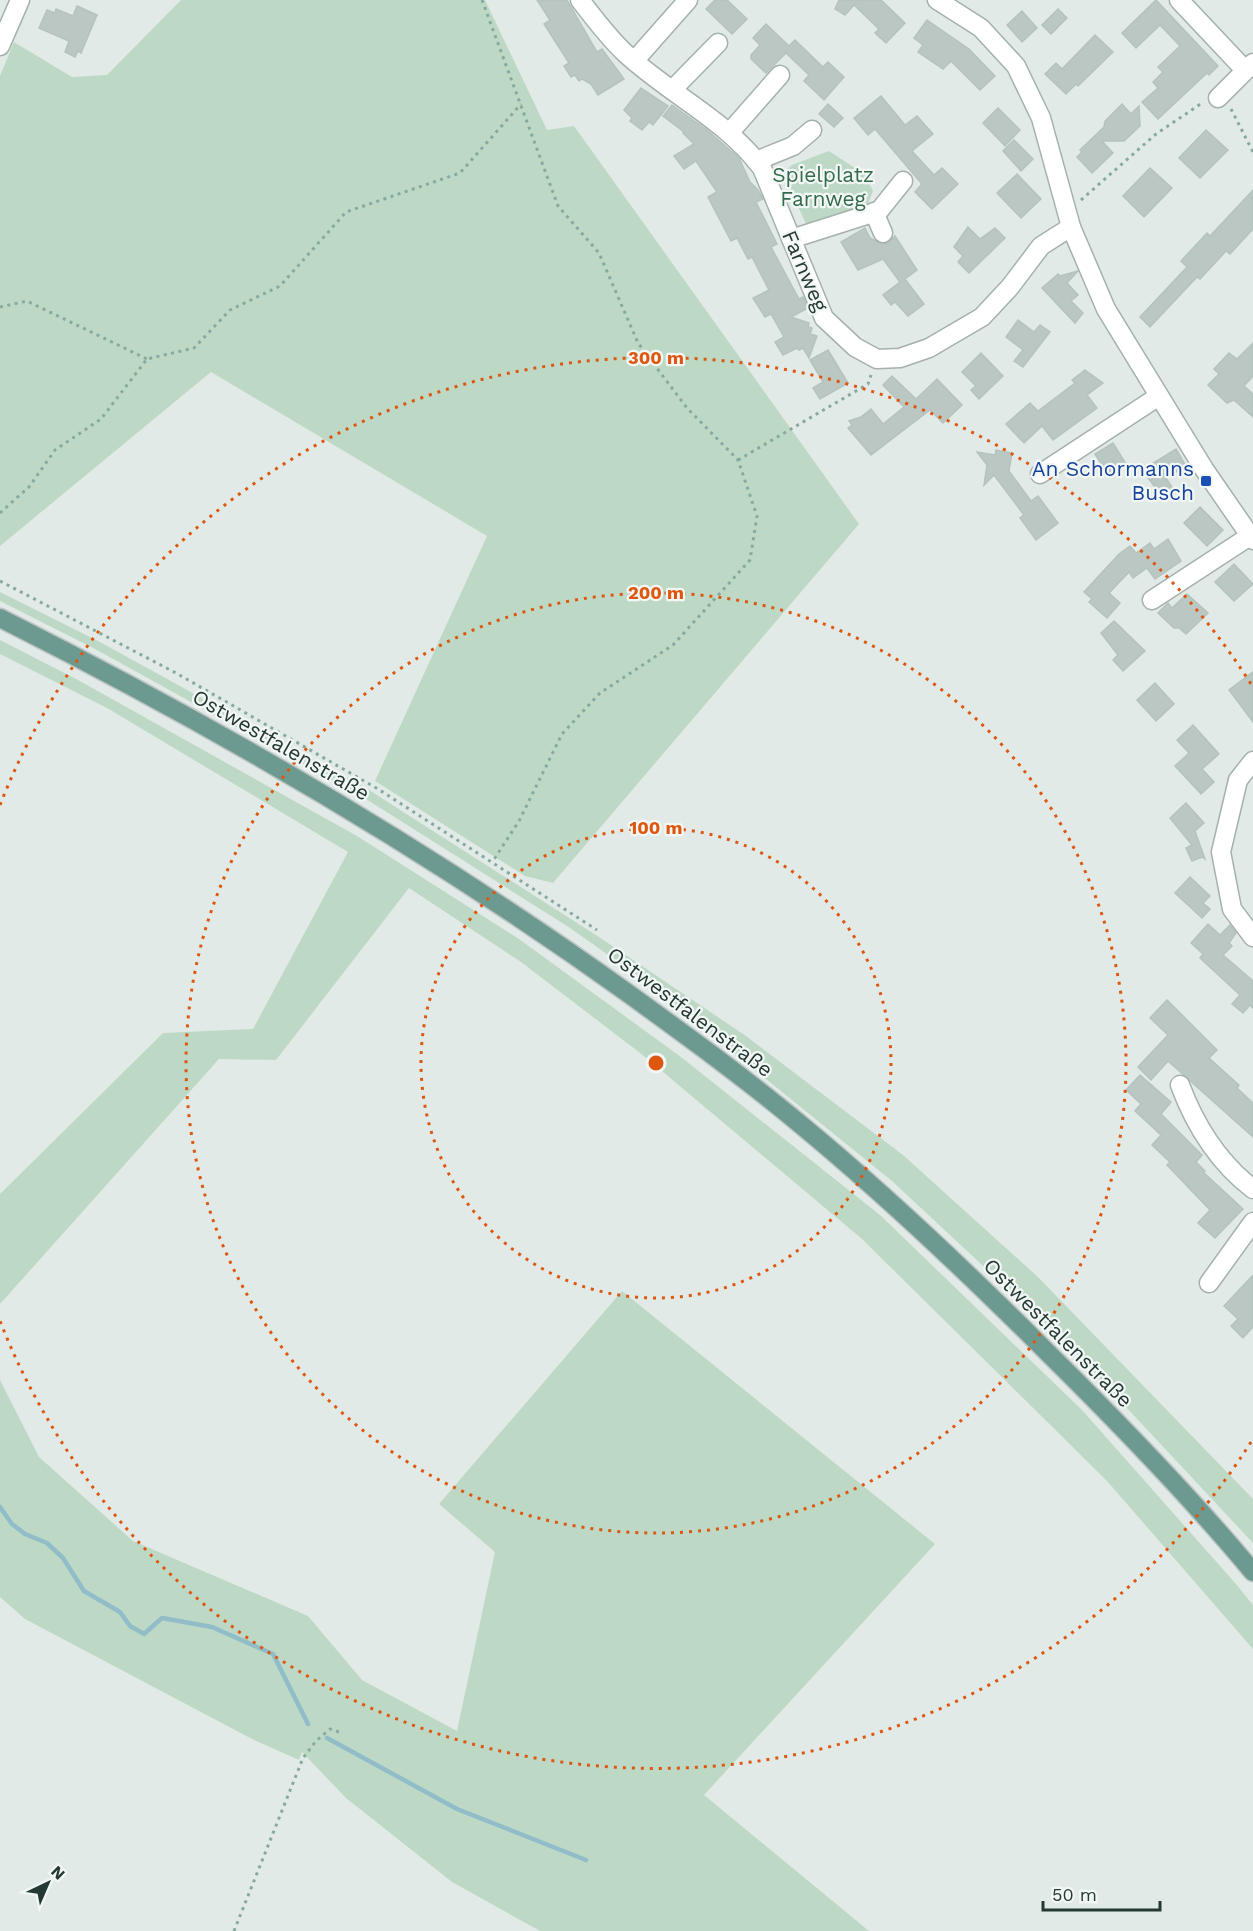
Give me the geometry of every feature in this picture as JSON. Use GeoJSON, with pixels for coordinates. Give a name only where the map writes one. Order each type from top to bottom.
{"type":"FeatureCollection","features":[{"type":"Feature","properties":{"kind":"main road","name":"Ostwestfalenstraße"},"geometry":{"type":"LineString","coordinates":[[0,618],[210,730],[386,831],[555,941],[706,1050],[800,1124],[998,1303],[1106,1410],[1253,1572]]}},
{"type":"Feature","properties":{"kind":"street","name":"Farnweg"},"geometry":{"type":"LineString","coordinates":[[580,0],[618,45],[730,132],[756,161],[769,184],[824,318],[855,347],[877,359]]}},
{"type":"Feature","properties":{"kind":"street"},"geometry":{"type":"LineString","coordinates":[[635,60],[688,0]]}},
{"type":"Feature","properties":{"kind":"street"},"geometry":{"type":"LineString","coordinates":[[937,0],[981,28],[1016,66],[1041,118],[1068,220],[1106,309],[1251,538],[1152,600]]}},
{"type":"Feature","properties":{"kind":"street"},"geometry":{"type":"LineString","coordinates":[[1179,0],[1249,67],[1221,96]]}},
{"type":"Feature","properties":{"kind":"street"},"geometry":{"type":"LineString","coordinates":[[0,46],[16,1]]}},
{"type":"Feature","properties":{"kind":"street"},"geometry":{"type":"LineString","coordinates":[[673,89],[718,43]]}},
{"type":"Feature","properties":{"kind":"street"},"geometry":{"type":"LineString","coordinates":[[730,132],[780,75]]}},
{"type":"Feature","properties":{"kind":"street"},"geometry":{"type":"LineString","coordinates":[[756,161],[793,146],[812,130]]}},
{"type":"Feature","properties":{"kind":"street"},"geometry":{"type":"LineString","coordinates":[[790,239],[879,211],[903,181]]}},
{"type":"Feature","properties":{"kind":"street"},"geometry":{"type":"LineString","coordinates":[[874,212],[883,232]]}},
{"type":"Feature","properties":{"kind":"street"},"geometry":{"type":"LineString","coordinates":[[877,359],[900,358],[929,348],[982,317],[1011,287],[1041,246],[1068,220]]}},
{"type":"Feature","properties":{"kind":"street"},"geometry":{"type":"LineString","coordinates":[[1040,474],[1159,396]]}},
{"type":"Feature","properties":{"kind":"street"},"geometry":{"type":"LineString","coordinates":[[1253,761],[1238,780],[1221,852],[1232,909],[1253,937]]}},
{"type":"Feature","properties":{"kind":"street"},"geometry":{"type":"LineString","coordinates":[[1180,1084],[1188,1107],[1213,1148],[1238,1178],[1253,1189]]}},
{"type":"Feature","properties":{"kind":"street"},"geometry":{"type":"LineString","coordinates":[[1209,1283],[1253,1222]]}},
{"type":"Feature","properties":{"kind":"path"},"geometry":{"type":"LineString","coordinates":[[482,0],[558,206],[599,253],[638,343],[687,408],[738,460],[757,516],[750,560],[673,645],[600,693],[562,734],[519,821],[493,861]]}},
{"type":"Feature","properties":{"kind":"path"},"geometry":{"type":"LineString","coordinates":[[1068,220],[1156,134],[1200,103],[1221,96],[1253,152]]}},
{"type":"Feature","properties":{"kind":"path"},"geometry":{"type":"LineString","coordinates":[[0,307],[27,302],[147,358],[194,348],[230,310],[280,286],[346,212],[460,173],[521,104]]}},
{"type":"Feature","properties":{"kind":"path"},"geometry":{"type":"LineString","coordinates":[[0,513],[29,487],[55,450],[101,419],[147,358]]}},
{"type":"Feature","properties":{"kind":"path"},"geometry":{"type":"LineString","coordinates":[[738,460],[868,384],[877,359]]}},
{"type":"Feature","properties":{"kind":"path"},"geometry":{"type":"LineString","coordinates":[[0,581],[176,673],[378,789],[597,930]]}},
{"type":"Feature","properties":{"kind":"path"},"geometry":{"type":"LineString","coordinates":[[234,1931],[303,1758],[316,1741],[330,1729],[342,1733]]}},
{"type":"Feature","properties":{"kind":"green space"},"geometry":{"type":"Polygon","coordinates":[[[181,0],[485,0],[547,130],[574,126],[859,524],[553,883],[525,876],[375,781],[487,536],[211,372],[0,546],[0,76],[14,42],[72,77],[107,75],[181,0]]]}},
{"type":"Feature","properties":{"kind":"green space","name":"Spielplatz Farnweg"},"geometry":{"type":"Polygon","coordinates":[[[829,151],[864,174],[873,191],[867,206],[806,224],[783,173],[792,165],[829,151]]]}},
{"type":"Feature","properties":{"kind":"green space"},"geometry":{"type":"Polygon","coordinates":[[[0,592],[98,641],[366,788],[602,939],[746,1036],[903,1155],[1038,1277],[1253,1499],[1253,1543],[1069,1346],[892,1181],[645,981],[570,928],[366,799],[97,650],[0,601],[0,592]]]}},
{"type":"Feature","properties":{"kind":"green space"},"geometry":{"type":"Polygon","coordinates":[[[0,640],[78,680],[357,836],[519,939],[681,1057],[880,1215],[1082,1410],[1236,1584],[1253,1605],[1253,1649],[1107,1481],[862,1239],[644,1056],[521,962],[409,888],[276,1060],[219,1059],[0,1304],[0,1194],[163,1033],[253,1029],[348,852],[107,708],[0,654],[0,640]]]}},
{"type":"Feature","properties":{"kind":"green space"},"geometry":{"type":"Polygon","coordinates":[[[622,1291],[935,1544],[704,1795],[869,1931],[540,1931],[452,1882],[346,1798],[302,1752],[299,1760],[252,1739],[25,1619],[0,1597],[0,1380],[39,1457],[133,1541],[308,1616],[362,1680],[457,1731],[495,1552],[439,1504],[622,1291]]]}},
{"type":"Feature","properties":{"kind":"building"},"geometry":{"type":"Polygon","coordinates":[[[537,0],[567,0],[597,52],[602,49],[624,79],[598,95],[591,84],[582,79],[579,81],[575,75],[571,77],[564,66],[569,63],[544,24],[550,20],[537,0]]]}},
{"type":"Feature","properties":{"kind":"building"},"geometry":{"type":"Polygon","coordinates":[[[715,0],[727,0],[747,19],[732,34],[706,9],[715,0]]]}},
{"type":"Feature","properties":{"kind":"building"},"geometry":{"type":"Polygon","coordinates":[[[839,0],[881,0],[905,23],[886,43],[875,33],[879,29],[854,5],[845,15],[835,9],[839,0]]]}},
{"type":"Feature","properties":{"kind":"building"},"geometry":{"type":"Polygon","coordinates":[[[1156,0],[1218,66],[1209,75],[1207,73],[1158,119],[1142,102],[1158,88],[1153,82],[1163,72],[1158,67],[1180,46],[1160,25],[1136,48],[1122,33],[1156,0]]]}},
{"type":"Feature","properties":{"kind":"building"},"geometry":{"type":"Polygon","coordinates":[[[77,6],[97,15],[81,53],[78,51],[75,57],[65,52],[69,41],[39,28],[47,10],[55,13],[56,9],[73,16],[77,6]]]}},
{"type":"Feature","properties":{"kind":"building"},"geometry":{"type":"Polygon","coordinates":[[[1058,9],[1067,18],[1051,34],[1042,25],[1058,9]]]}},
{"type":"Feature","properties":{"kind":"building"},"geometry":{"type":"Polygon","coordinates":[[[1022,11],[1037,28],[1022,42],[1007,25],[1022,11]]]}},
{"type":"Feature","properties":{"kind":"building"},"geometry":{"type":"Polygon","coordinates":[[[927,20],[969,49],[995,76],[980,90],[951,61],[943,69],[918,52],[923,45],[914,38],[927,20]]]}},
{"type":"Feature","properties":{"kind":"building"},"geometry":{"type":"Polygon","coordinates":[[[766,24],[789,46],[795,40],[823,67],[828,62],[844,77],[824,100],[804,81],[809,75],[786,53],[766,73],[751,59],[751,55],[760,45],[753,38],[766,24]]]}},
{"type":"Feature","properties":{"kind":"building"},"geometry":{"type":"Polygon","coordinates":[[[1095,35],[1113,52],[1078,86],[1076,84],[1066,94],[1045,74],[1056,63],[1062,69],[1095,35]]]}},
{"type":"Feature","properties":{"kind":"building"},"geometry":{"type":"Polygon","coordinates":[[[641,88],[668,106],[653,125],[649,122],[642,130],[630,121],[632,118],[624,110],[641,88]]]}},
{"type":"Feature","properties":{"kind":"building"},"geometry":{"type":"Polygon","coordinates":[[[881,96],[905,125],[917,116],[933,134],[912,151],[934,175],[942,168],[958,184],[932,209],[915,192],[922,184],[875,129],[868,135],[854,118],[881,96]]]}},
{"type":"Feature","properties":{"kind":"building"},"geometry":{"type":"Polygon","coordinates":[[[828,104],[843,118],[834,127],[819,114],[828,104]]]}},
{"type":"Feature","properties":{"kind":"building"},"geometry":{"type":"Polygon","coordinates":[[[1122,104],[1131,114],[1139,106],[1140,126],[1124,141],[1102,141],[1113,153],[1092,173],[1077,157],[1082,152],[1080,150],[1104,127],[1105,121],[1122,104]]]}},
{"type":"Feature","properties":{"kind":"building"},"geometry":{"type":"Polygon","coordinates":[[[672,105],[707,130],[739,158],[750,182],[763,199],[756,202],[777,244],[771,247],[799,299],[803,297],[808,308],[791,317],[809,323],[808,327],[812,328],[810,334],[817,336],[809,358],[803,348],[799,350],[797,348],[783,355],[775,342],[784,337],[771,314],[765,317],[753,298],[769,290],[752,257],[748,259],[737,238],[731,241],[708,197],[717,192],[696,161],[684,169],[674,156],[694,144],[684,132],[663,116],[672,105]]]}},
{"type":"Feature","properties":{"kind":"building"},"geometry":{"type":"Polygon","coordinates":[[[998,108],[1020,130],[1005,146],[983,123],[998,108]]]}},
{"type":"Feature","properties":{"kind":"building"},"geometry":{"type":"Polygon","coordinates":[[[1206,130],[1228,150],[1200,178],[1179,158],[1206,130]]]}},
{"type":"Feature","properties":{"kind":"building"},"geometry":{"type":"Polygon","coordinates":[[[1014,140],[1033,159],[1021,171],[1003,151],[1014,140]]]}},
{"type":"Feature","properties":{"kind":"building"},"geometry":{"type":"Polygon","coordinates":[[[1150,168],[1172,188],[1144,217],[1123,196],[1150,168]]]}},
{"type":"Feature","properties":{"kind":"building"},"geometry":{"type":"Polygon","coordinates":[[[1017,174],[1041,199],[1021,218],[997,193],[1017,174]]]}},
{"type":"Feature","properties":{"kind":"building"},"geometry":{"type":"Polygon","coordinates":[[[1253,190],[1253,229],[1230,254],[1226,251],[1200,279],[1197,277],[1150,327],[1140,317],[1187,267],[1181,261],[1207,233],[1210,236],[1253,190]]]}},
{"type":"Feature","properties":{"kind":"building"},"geometry":{"type":"Polygon","coordinates":[[[968,227],[980,239],[995,228],[1005,238],[969,273],[958,262],[963,256],[954,247],[968,227]]]}},
{"type":"Feature","properties":{"kind":"building"},"geometry":{"type":"Polygon","coordinates":[[[865,228],[870,238],[881,244],[888,243],[895,236],[917,270],[905,279],[924,304],[908,316],[895,302],[891,305],[883,295],[900,282],[883,259],[858,270],[841,242],[865,228]]]}},
{"type":"Feature","properties":{"kind":"building"},"geometry":{"type":"Polygon","coordinates":[[[1078,271],[1067,283],[1078,295],[1071,301],[1083,313],[1075,323],[1042,288],[1058,274],[1060,276],[1078,271]]]}},
{"type":"Feature","properties":{"kind":"building"},"geometry":{"type":"Polygon","coordinates":[[[1018,320],[1034,332],[1040,325],[1050,332],[1023,367],[1014,361],[1023,350],[1006,337],[1018,320]]]}},
{"type":"Feature","properties":{"kind":"building"},"geometry":{"type":"Polygon","coordinates":[[[1253,343],[1253,376],[1244,386],[1253,394],[1253,417],[1234,400],[1227,403],[1208,385],[1219,374],[1214,369],[1229,353],[1237,359],[1253,343]]]}},
{"type":"Feature","properties":{"kind":"building"},"geometry":{"type":"Polygon","coordinates":[[[828,350],[848,383],[820,399],[813,388],[823,382],[810,360],[828,350]]]}},
{"type":"Feature","properties":{"kind":"building"},"geometry":{"type":"Polygon","coordinates":[[[981,353],[1003,376],[979,399],[971,390],[976,386],[962,372],[981,353]]]}},
{"type":"Feature","properties":{"kind":"building"},"geometry":{"type":"Polygon","coordinates":[[[1085,370],[1103,383],[1087,395],[1097,408],[1053,440],[1042,426],[1024,443],[1006,424],[1030,403],[1038,411],[1075,383],[1072,380],[1085,370]]]}},
{"type":"Feature","properties":{"kind":"building"},"geometry":{"type":"Polygon","coordinates":[[[892,376],[916,399],[937,379],[962,405],[943,423],[930,410],[871,455],[848,428],[852,425],[849,421],[861,417],[871,409],[883,424],[904,407],[883,385],[892,376]]]}},
{"type":"Feature","properties":{"kind":"building"},"geometry":{"type":"Polygon","coordinates":[[[1113,443],[1126,464],[1108,475],[1095,454],[1113,443]]]}},
{"type":"Feature","properties":{"kind":"building"},"geometry":{"type":"Polygon","coordinates":[[[1176,449],[1186,466],[1166,478],[1175,492],[1164,499],[1142,470],[1176,449]]]}},
{"type":"Feature","properties":{"kind":"building"},"geometry":{"type":"Polygon","coordinates":[[[996,450],[1012,453],[1009,471],[1031,501],[1038,496],[1058,523],[1036,540],[1020,518],[1024,515],[994,475],[984,485],[987,465],[977,452],[995,455],[996,450]]]}},
{"type":"Feature","properties":{"kind":"building"},"geometry":{"type":"Polygon","coordinates":[[[1200,507],[1223,530],[1207,546],[1184,523],[1200,507]]]}},
{"type":"Feature","properties":{"kind":"building"},"geometry":{"type":"Polygon","coordinates":[[[1168,539],[1181,561],[1155,579],[1147,568],[1133,578],[1129,572],[1109,593],[1120,603],[1107,618],[1089,602],[1092,599],[1084,592],[1119,554],[1130,546],[1136,553],[1150,543],[1154,549],[1168,539]]]}},
{"type":"Feature","properties":{"kind":"building"},"geometry":{"type":"Polygon","coordinates":[[[1234,564],[1253,584],[1234,601],[1215,582],[1234,564]]]}},
{"type":"Feature","properties":{"kind":"building"},"geometry":{"type":"Polygon","coordinates":[[[1187,594],[1208,613],[1186,634],[1179,628],[1174,628],[1158,613],[1168,603],[1172,608],[1187,594]]]}},
{"type":"Feature","properties":{"kind":"building"},"geometry":{"type":"Polygon","coordinates":[[[1114,621],[1145,651],[1123,671],[1113,660],[1118,655],[1101,633],[1114,621]]]}},
{"type":"Feature","properties":{"kind":"building"},"geometry":{"type":"Polygon","coordinates":[[[1253,672],[1253,722],[1229,690],[1253,672]]]}},
{"type":"Feature","properties":{"kind":"building"},"geometry":{"type":"Polygon","coordinates":[[[1155,683],[1174,704],[1156,721],[1137,700],[1155,683]]]}},
{"type":"Feature","properties":{"kind":"building"},"geometry":{"type":"Polygon","coordinates":[[[1193,725],[1219,754],[1202,769],[1214,782],[1201,794],[1175,766],[1189,753],[1177,740],[1193,725]]]}},
{"type":"Feature","properties":{"kind":"building"},"geometry":{"type":"Polygon","coordinates":[[[1186,803],[1204,823],[1195,831],[1205,859],[1202,857],[1192,861],[1186,848],[1192,845],[1170,818],[1186,803]]]}},
{"type":"Feature","properties":{"kind":"building"},"geometry":{"type":"Polygon","coordinates":[[[1190,877],[1210,896],[1203,903],[1210,909],[1202,918],[1175,893],[1190,877]]]}},
{"type":"Feature","properties":{"kind":"building"},"geometry":{"type":"Polygon","coordinates":[[[1208,924],[1220,935],[1230,925],[1236,933],[1229,943],[1232,946],[1223,955],[1253,981],[1253,1008],[1250,1005],[1243,1013],[1232,1004],[1240,995],[1200,958],[1203,954],[1191,943],[1208,924]]]}},
{"type":"Feature","properties":{"kind":"building"},"geometry":{"type":"Polygon","coordinates":[[[1167,1000],[1217,1050],[1209,1058],[1239,1085],[1237,1088],[1253,1103],[1253,1137],[1168,1061],[1151,1080],[1138,1067],[1168,1035],[1150,1018],[1167,1000]]]}},
{"type":"Feature","properties":{"kind":"building"},"geometry":{"type":"Polygon","coordinates":[[[1140,1075],[1171,1102],[1161,1114],[1202,1155],[1196,1162],[1205,1171],[1203,1172],[1243,1209],[1215,1238],[1198,1223],[1210,1210],[1167,1165],[1170,1162],[1152,1145],[1161,1135],[1135,1111],[1141,1104],[1126,1090],[1140,1075]]]}},
{"type":"Feature","properties":{"kind":"building"},"geometry":{"type":"Polygon","coordinates":[[[1253,1275],[1253,1327],[1243,1338],[1231,1326],[1238,1319],[1224,1306],[1253,1275]]]}},
{"type":"Feature","properties":{"kind":"waterway"},"geometry":{"type":"LineString","coordinates":[[0,1507],[12,1524],[25,1534],[47,1543],[63,1558],[84,1591],[120,1612],[130,1626],[144,1634],[162,1618],[212,1627],[273,1654],[308,1724]]}},
{"type":"Feature","properties":{"kind":"waterway"},"geometry":{"type":"LineString","coordinates":[[327,1738],[457,1809],[586,1860]]}},
{"type":"Feature","properties":{"kind":"place","name":"An Schormanns Busch"},"geometry":{"type":"Point","coordinates":[1206,481]}}]}
